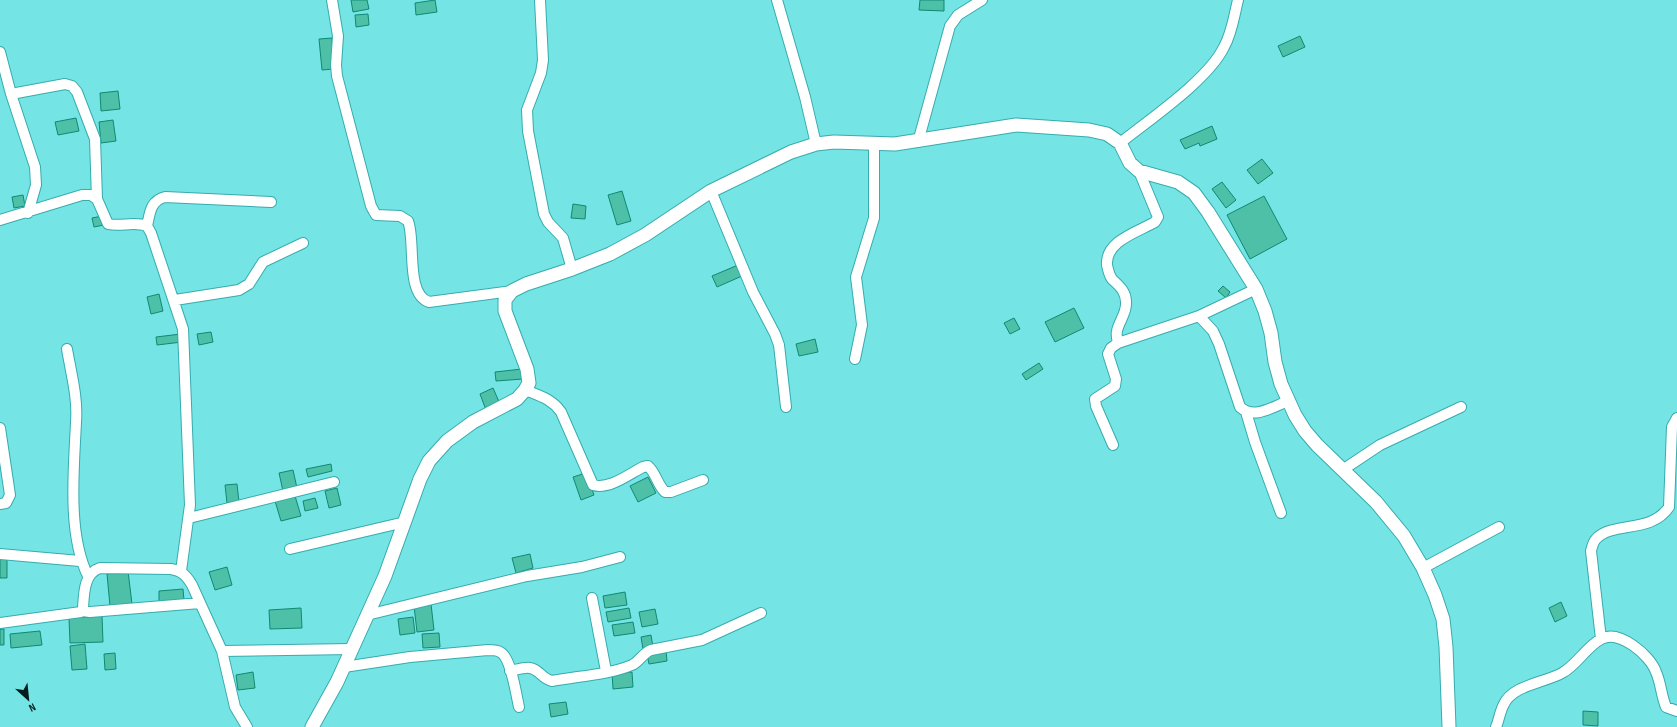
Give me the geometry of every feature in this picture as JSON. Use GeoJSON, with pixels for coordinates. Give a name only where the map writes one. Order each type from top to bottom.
{"type":"FeatureCollection","features":[{"type":"Feature","properties":{"kind":"street"},"geometry":{"type":"LineString","coordinates":[[332,0],[338,36],[336,65],[337,76],[371,206],[376,216],[400,216],[408,221],[418,294],[422,300],[429,302],[512,291],[526,284],[572,269],[610,254],[645,235],[712,191],[791,152],[816,144],[834,142],[874,144],[918,142],[1016,125],[1089,130],[1107,134],[1120,143],[1130,163],[1139,171],[1178,182],[1194,194],[1230,244],[1256,289],[1265,311],[1271,333],[1275,362],[1288,401],[1305,431],[1376,502],[1404,536],[1423,568],[1435,595],[1442,619],[1446,647],[1449,727]]}},
{"type":"Feature","properties":{"kind":"street"},"geometry":{"type":"LineString","coordinates":[[540,0],[543,60],[541,73],[527,110],[528,131],[544,214],[548,222],[563,238],[572,269]]}},
{"type":"Feature","properties":{"kind":"street"},"geometry":{"type":"LineString","coordinates":[[777,0],[805,97],[816,144]]}},
{"type":"Feature","properties":{"kind":"street"},"geometry":{"type":"LineString","coordinates":[[918,142],[950,26],[958,15],[982,0]]}},
{"type":"Feature","properties":{"kind":"street"},"geometry":{"type":"LineString","coordinates":[[1120,143],[1198,80],[1214,64],[1230,35],[1238,0]]}},
{"type":"Feature","properties":{"kind":"street"},"geometry":{"type":"LineString","coordinates":[[0,52],[11,94],[35,167],[36,185],[28,213]]}},
{"type":"Feature","properties":{"kind":"street"},"geometry":{"type":"LineString","coordinates":[[11,94],[65,84],[72,86],[77,92],[95,139],[97,199],[108,224],[114,226],[140,224],[147,226]]}},
{"type":"Feature","properties":{"kind":"street"},"geometry":{"type":"LineString","coordinates":[[855,359],[862,325],[856,277],[874,218],[874,144]]}},
{"type":"Feature","properties":{"kind":"street"},"geometry":{"type":"LineString","coordinates":[[1118,343],[1117,331],[1127,303],[1125,294],[1111,278],[1107,259],[1110,250],[1116,243],[1155,222],[1158,217],[1139,171]]}},
{"type":"Feature","properties":{"kind":"street"},"geometry":{"type":"LineString","coordinates":[[712,191],[753,292],[775,334],[778,345],[786,407]]}},
{"type":"Feature","properties":{"kind":"street"},"geometry":{"type":"LineString","coordinates":[[0,220],[82,196],[91,195],[97,199]]}},
{"type":"Feature","properties":{"kind":"street"},"geometry":{"type":"LineString","coordinates":[[181,571],[189,518],[190,484],[183,329],[175,300],[147,226],[152,205],[157,199],[165,197],[271,202]]}},
{"type":"Feature","properties":{"kind":"street"},"geometry":{"type":"LineString","coordinates":[[175,300],[239,290],[249,284],[263,262],[303,243]]}},
{"type":"Feature","properties":{"kind":"street"},"geometry":{"type":"LineString","coordinates":[[1113,445],[1096,406],[1095,399],[1115,386],[1116,379],[1108,354],[1111,348],[1118,343],[1199,316],[1256,289]]}},
{"type":"Feature","properties":{"kind":"street"},"geometry":{"type":"LineString","coordinates":[[312,727],[338,682],[368,615],[405,522],[420,479],[429,461],[447,441],[473,422],[516,399],[525,390],[528,383],[527,369],[505,311],[505,300],[512,291]]}},
{"type":"Feature","properties":{"kind":"street"},"geometry":{"type":"LineString","coordinates":[[1199,316],[1213,331],[1240,407],[1246,412],[1255,414],[1288,401]]}},
{"type":"Feature","properties":{"kind":"street"},"geometry":{"type":"LineString","coordinates":[[67,349],[76,410],[74,488],[78,551],[80,561],[88,576]]}},
{"type":"Feature","properties":{"kind":"street"},"geometry":{"type":"LineString","coordinates":[[525,390],[549,400],[555,404],[561,412],[593,485],[599,487],[606,486],[643,467],[648,466],[653,470],[660,488],[664,492],[671,492],[703,480]]}},
{"type":"Feature","properties":{"kind":"street"},"geometry":{"type":"LineString","coordinates":[[1344,469],[1380,445],[1461,407]]}},
{"type":"Feature","properties":{"kind":"street"},"geometry":{"type":"LineString","coordinates":[[1246,412],[1255,442],[1281,513]]}},
{"type":"Feature","properties":{"kind":"street"},"geometry":{"type":"LineString","coordinates":[[1601,639],[1591,551],[1594,540],[1603,534],[1655,521],[1664,516],[1669,507],[1672,427],[1677,418]]}},
{"type":"Feature","properties":{"kind":"street"},"geometry":{"type":"LineString","coordinates":[[0,428],[2,455],[10,495],[6,503],[0,504]]}},
{"type":"Feature","properties":{"kind":"street"},"geometry":{"type":"LineString","coordinates":[[189,518],[334,482]]}},
{"type":"Feature","properties":{"kind":"street"},"geometry":{"type":"LineString","coordinates":[[290,549],[405,522]]}},
{"type":"Feature","properties":{"kind":"street"},"geometry":{"type":"LineString","coordinates":[[1423,568],[1499,527]]}},
{"type":"Feature","properties":{"kind":"street"},"geometry":{"type":"LineString","coordinates":[[0,554],[80,561]]}},
{"type":"Feature","properties":{"kind":"street"},"geometry":{"type":"LineString","coordinates":[[368,615],[527,576],[582,567],[620,557]]}},
{"type":"Feature","properties":{"kind":"street"},"geometry":{"type":"LineString","coordinates":[[82,611],[88,576],[92,570],[100,568],[171,569],[181,571],[187,576],[222,651],[235,707],[247,727]]}},
{"type":"Feature","properties":{"kind":"street"},"geometry":{"type":"LineString","coordinates":[[592,598],[606,672]]}},
{"type":"Feature","properties":{"kind":"street"},"geometry":{"type":"LineString","coordinates":[[0,623],[78,613],[82,611],[90,612],[200,603]]}},
{"type":"Feature","properties":{"kind":"street"},"geometry":{"type":"LineString","coordinates":[[510,671],[530,668],[546,679],[552,680],[606,672],[633,664],[644,653],[651,650],[702,640],[761,613]]}},
{"type":"Feature","properties":{"kind":"street"},"geometry":{"type":"LineString","coordinates":[[1496,727],[1504,704],[1511,694],[1518,689],[1551,679],[1567,670],[1601,639],[1615,636],[1626,640],[1651,661],[1656,671],[1666,707],[1677,711]]}},
{"type":"Feature","properties":{"kind":"street"},"geometry":{"type":"LineString","coordinates":[[222,651],[352,649]]}},
{"type":"Feature","properties":{"kind":"street"},"geometry":{"type":"LineString","coordinates":[[344,667],[410,657],[488,650],[499,651],[505,656],[519,707]]}},
{"type":"Feature","properties":{"kind":"building"},"geometry":{"type":"Polygon","coordinates":[[[351,0],[367,0],[369,9],[353,12],[351,0]]]}},
{"type":"Feature","properties":{"kind":"building"},"geometry":{"type":"Polygon","coordinates":[[[435,0],[437,12],[416,15],[415,3],[435,0]]]}},
{"type":"Feature","properties":{"kind":"building"},"geometry":{"type":"Polygon","coordinates":[[[920,0],[944,0],[944,11],[919,10],[920,0]]]}},
{"type":"Feature","properties":{"kind":"building"},"geometry":{"type":"Polygon","coordinates":[[[368,14],[369,25],[356,27],[355,15],[368,14]]]}},
{"type":"Feature","properties":{"kind":"building"},"geometry":{"type":"Polygon","coordinates":[[[1300,36],[1305,47],[1283,57],[1278,46],[1300,36]]]}},
{"type":"Feature","properties":{"kind":"building"},"geometry":{"type":"Polygon","coordinates":[[[332,38],[334,69],[322,70],[319,39],[332,38]]]}},
{"type":"Feature","properties":{"kind":"building"},"geometry":{"type":"Polygon","coordinates":[[[118,91],[120,109],[101,111],[100,93],[118,91]]]}},
{"type":"Feature","properties":{"kind":"building"},"geometry":{"type":"Polygon","coordinates":[[[76,118],[79,131],[58,135],[55,122],[76,118]]]}},
{"type":"Feature","properties":{"kind":"building"},"geometry":{"type":"Polygon","coordinates":[[[113,120],[116,141],[101,143],[99,122],[113,120]]]}},
{"type":"Feature","properties":{"kind":"building"},"geometry":{"type":"Polygon","coordinates":[[[1212,126],[1217,139],[1200,146],[1199,143],[1185,149],[1180,140],[1212,126]]]}},
{"type":"Feature","properties":{"kind":"building"},"geometry":{"type":"Polygon","coordinates":[[[1262,159],[1273,173],[1258,184],[1247,170],[1262,159]]]}},
{"type":"Feature","properties":{"kind":"building"},"geometry":{"type":"Polygon","coordinates":[[[1222,182],[1236,200],[1226,208],[1212,189],[1222,182]]]}},
{"type":"Feature","properties":{"kind":"building"},"geometry":{"type":"Polygon","coordinates":[[[622,191],[631,221],[617,225],[608,195],[622,191]]]}},
{"type":"Feature","properties":{"kind":"building"},"geometry":{"type":"Polygon","coordinates":[[[23,195],[25,206],[14,208],[12,197],[23,195]]]}},
{"type":"Feature","properties":{"kind":"building"},"geometry":{"type":"Polygon","coordinates":[[[1264,196],[1287,239],[1250,259],[1227,215],[1264,196]]]}},
{"type":"Feature","properties":{"kind":"building"},"geometry":{"type":"Polygon","coordinates":[[[573,204],[586,206],[585,219],[571,218],[573,204]]]}},
{"type":"Feature","properties":{"kind":"building"},"geometry":{"type":"Polygon","coordinates":[[[102,216],[104,225],[94,227],[92,218],[102,216]]]}},
{"type":"Feature","properties":{"kind":"building"},"geometry":{"type":"Polygon","coordinates":[[[738,265],[742,276],[717,287],[712,276],[738,265]]]}},
{"type":"Feature","properties":{"kind":"building"},"geometry":{"type":"Polygon","coordinates":[[[1223,286],[1230,292],[1226,298],[1218,291],[1223,286]]]}},
{"type":"Feature","properties":{"kind":"building"},"geometry":{"type":"Polygon","coordinates":[[[159,294],[163,311],[151,314],[147,297],[159,294]]]}},
{"type":"Feature","properties":{"kind":"building"},"geometry":{"type":"Polygon","coordinates":[[[1074,308],[1084,328],[1055,342],[1045,322],[1074,308]]]}},
{"type":"Feature","properties":{"kind":"building"},"geometry":{"type":"Polygon","coordinates":[[[1014,318],[1020,329],[1010,334],[1004,323],[1014,318]]]}},
{"type":"Feature","properties":{"kind":"building"},"geometry":{"type":"Polygon","coordinates":[[[211,332],[213,342],[199,345],[197,334],[211,332]]]}},
{"type":"Feature","properties":{"kind":"building"},"geometry":{"type":"Polygon","coordinates":[[[181,334],[182,342],[157,345],[156,337],[181,334]]]}},
{"type":"Feature","properties":{"kind":"building"},"geometry":{"type":"Polygon","coordinates":[[[815,339],[818,352],[799,356],[796,344],[815,339]]]}},
{"type":"Feature","properties":{"kind":"building"},"geometry":{"type":"Polygon","coordinates":[[[1039,363],[1043,369],[1026,380],[1022,374],[1039,363]]]}},
{"type":"Feature","properties":{"kind":"building"},"geometry":{"type":"Polygon","coordinates":[[[522,369],[523,379],[496,381],[495,372],[522,369]]]}},
{"type":"Feature","properties":{"kind":"building"},"geometry":{"type":"Polygon","coordinates":[[[493,388],[500,404],[486,410],[480,394],[493,388]]]}},
{"type":"Feature","properties":{"kind":"building"},"geometry":{"type":"Polygon","coordinates":[[[331,464],[332,471],[308,477],[306,469],[331,464]]]}},
{"type":"Feature","properties":{"kind":"building"},"geometry":{"type":"Polygon","coordinates":[[[293,470],[297,488],[283,491],[279,473],[293,470]]]}},
{"type":"Feature","properties":{"kind":"building"},"geometry":{"type":"Polygon","coordinates":[[[586,473],[594,495],[581,500],[573,477],[586,473]]]}},
{"type":"Feature","properties":{"kind":"building"},"geometry":{"type":"Polygon","coordinates":[[[648,477],[656,493],[638,502],[630,486],[648,477]]]}},
{"type":"Feature","properties":{"kind":"building"},"geometry":{"type":"Polygon","coordinates":[[[237,484],[239,502],[227,503],[225,485],[237,484]]]}},
{"type":"Feature","properties":{"kind":"building"},"geometry":{"type":"Polygon","coordinates":[[[337,488],[341,505],[329,508],[325,491],[337,488]]]}},
{"type":"Feature","properties":{"kind":"building"},"geometry":{"type":"Polygon","coordinates":[[[295,496],[301,516],[281,521],[275,501],[295,496]]]}},
{"type":"Feature","properties":{"kind":"building"},"geometry":{"type":"Polygon","coordinates":[[[315,498],[318,508],[305,511],[303,501],[315,498]]]}},
{"type":"Feature","properties":{"kind":"building"},"geometry":{"type":"Polygon","coordinates":[[[530,554],[533,568],[516,573],[512,558],[530,554]]]}},
{"type":"Feature","properties":{"kind":"building"},"geometry":{"type":"Polygon","coordinates":[[[0,557],[7,557],[7,578],[0,578],[0,557]]]}},
{"type":"Feature","properties":{"kind":"building"},"geometry":{"type":"Polygon","coordinates":[[[227,567],[232,585],[215,590],[209,572],[227,567]]]}},
{"type":"Feature","properties":{"kind":"building"},"geometry":{"type":"Polygon","coordinates":[[[128,571],[132,604],[110,606],[107,574],[128,571]]]}},
{"type":"Feature","properties":{"kind":"building"},"geometry":{"type":"Polygon","coordinates":[[[183,589],[184,600],[159,602],[159,591],[183,589]]]}},
{"type":"Feature","properties":{"kind":"building"},"geometry":{"type":"Polygon","coordinates":[[[625,592],[627,605],[605,608],[603,596],[625,592]]]}},
{"type":"Feature","properties":{"kind":"building"},"geometry":{"type":"Polygon","coordinates":[[[1561,602],[1567,616],[1555,622],[1549,608],[1561,602]]]}},
{"type":"Feature","properties":{"kind":"building"},"geometry":{"type":"Polygon","coordinates":[[[431,604],[434,630],[417,632],[414,606],[431,604]]]}},
{"type":"Feature","properties":{"kind":"building"},"geometry":{"type":"Polygon","coordinates":[[[301,608],[302,628],[270,629],[269,610],[301,608]]]}},
{"type":"Feature","properties":{"kind":"building"},"geometry":{"type":"Polygon","coordinates":[[[629,608],[631,618],[608,622],[606,612],[629,608]]]}},
{"type":"Feature","properties":{"kind":"building"},"geometry":{"type":"Polygon","coordinates":[[[655,609],[658,624],[642,627],[639,612],[655,609]]]}},
{"type":"Feature","properties":{"kind":"building"},"geometry":{"type":"Polygon","coordinates":[[[102,616],[103,642],[70,643],[69,618],[102,616]]]}},
{"type":"Feature","properties":{"kind":"building"},"geometry":{"type":"Polygon","coordinates":[[[413,617],[415,633],[400,635],[398,619],[413,617]]]}},
{"type":"Feature","properties":{"kind":"building"},"geometry":{"type":"Polygon","coordinates":[[[633,622],[635,633],[614,636],[612,625],[633,622]]]}},
{"type":"Feature","properties":{"kind":"building"},"geometry":{"type":"Polygon","coordinates":[[[0,629],[4,629],[4,645],[0,645],[0,629]]]}},
{"type":"Feature","properties":{"kind":"building"},"geometry":{"type":"Polygon","coordinates":[[[40,631],[42,645],[11,648],[10,634],[40,631]]]}},
{"type":"Feature","properties":{"kind":"building"},"geometry":{"type":"Polygon","coordinates":[[[439,633],[440,647],[423,648],[422,634],[439,633]]]}},
{"type":"Feature","properties":{"kind":"building"},"geometry":{"type":"Polygon","coordinates":[[[651,635],[653,647],[643,649],[641,637],[651,635]]]}},
{"type":"Feature","properties":{"kind":"building"},"geometry":{"type":"Polygon","coordinates":[[[85,644],[87,669],[72,670],[70,646],[85,644]]]}},
{"type":"Feature","properties":{"kind":"building"},"geometry":{"type":"Polygon","coordinates":[[[666,651],[667,661],[649,664],[647,654],[666,651]]]}},
{"type":"Feature","properties":{"kind":"building"},"geometry":{"type":"Polygon","coordinates":[[[115,653],[116,669],[105,670],[104,654],[115,653]]]}},
{"type":"Feature","properties":{"kind":"building"},"geometry":{"type":"Polygon","coordinates":[[[253,672],[255,688],[238,690],[236,675],[253,672]]]}},
{"type":"Feature","properties":{"kind":"building"},"geometry":{"type":"Polygon","coordinates":[[[632,672],[633,687],[613,689],[612,673],[632,672]]]}},
{"type":"Feature","properties":{"kind":"building"},"geometry":{"type":"Polygon","coordinates":[[[566,702],[568,714],[551,717],[549,704],[566,702]]]}},
{"type":"Feature","properties":{"kind":"building"},"geometry":{"type":"Polygon","coordinates":[[[1583,711],[1598,712],[1598,726],[1583,725],[1583,711]]]}}]}
